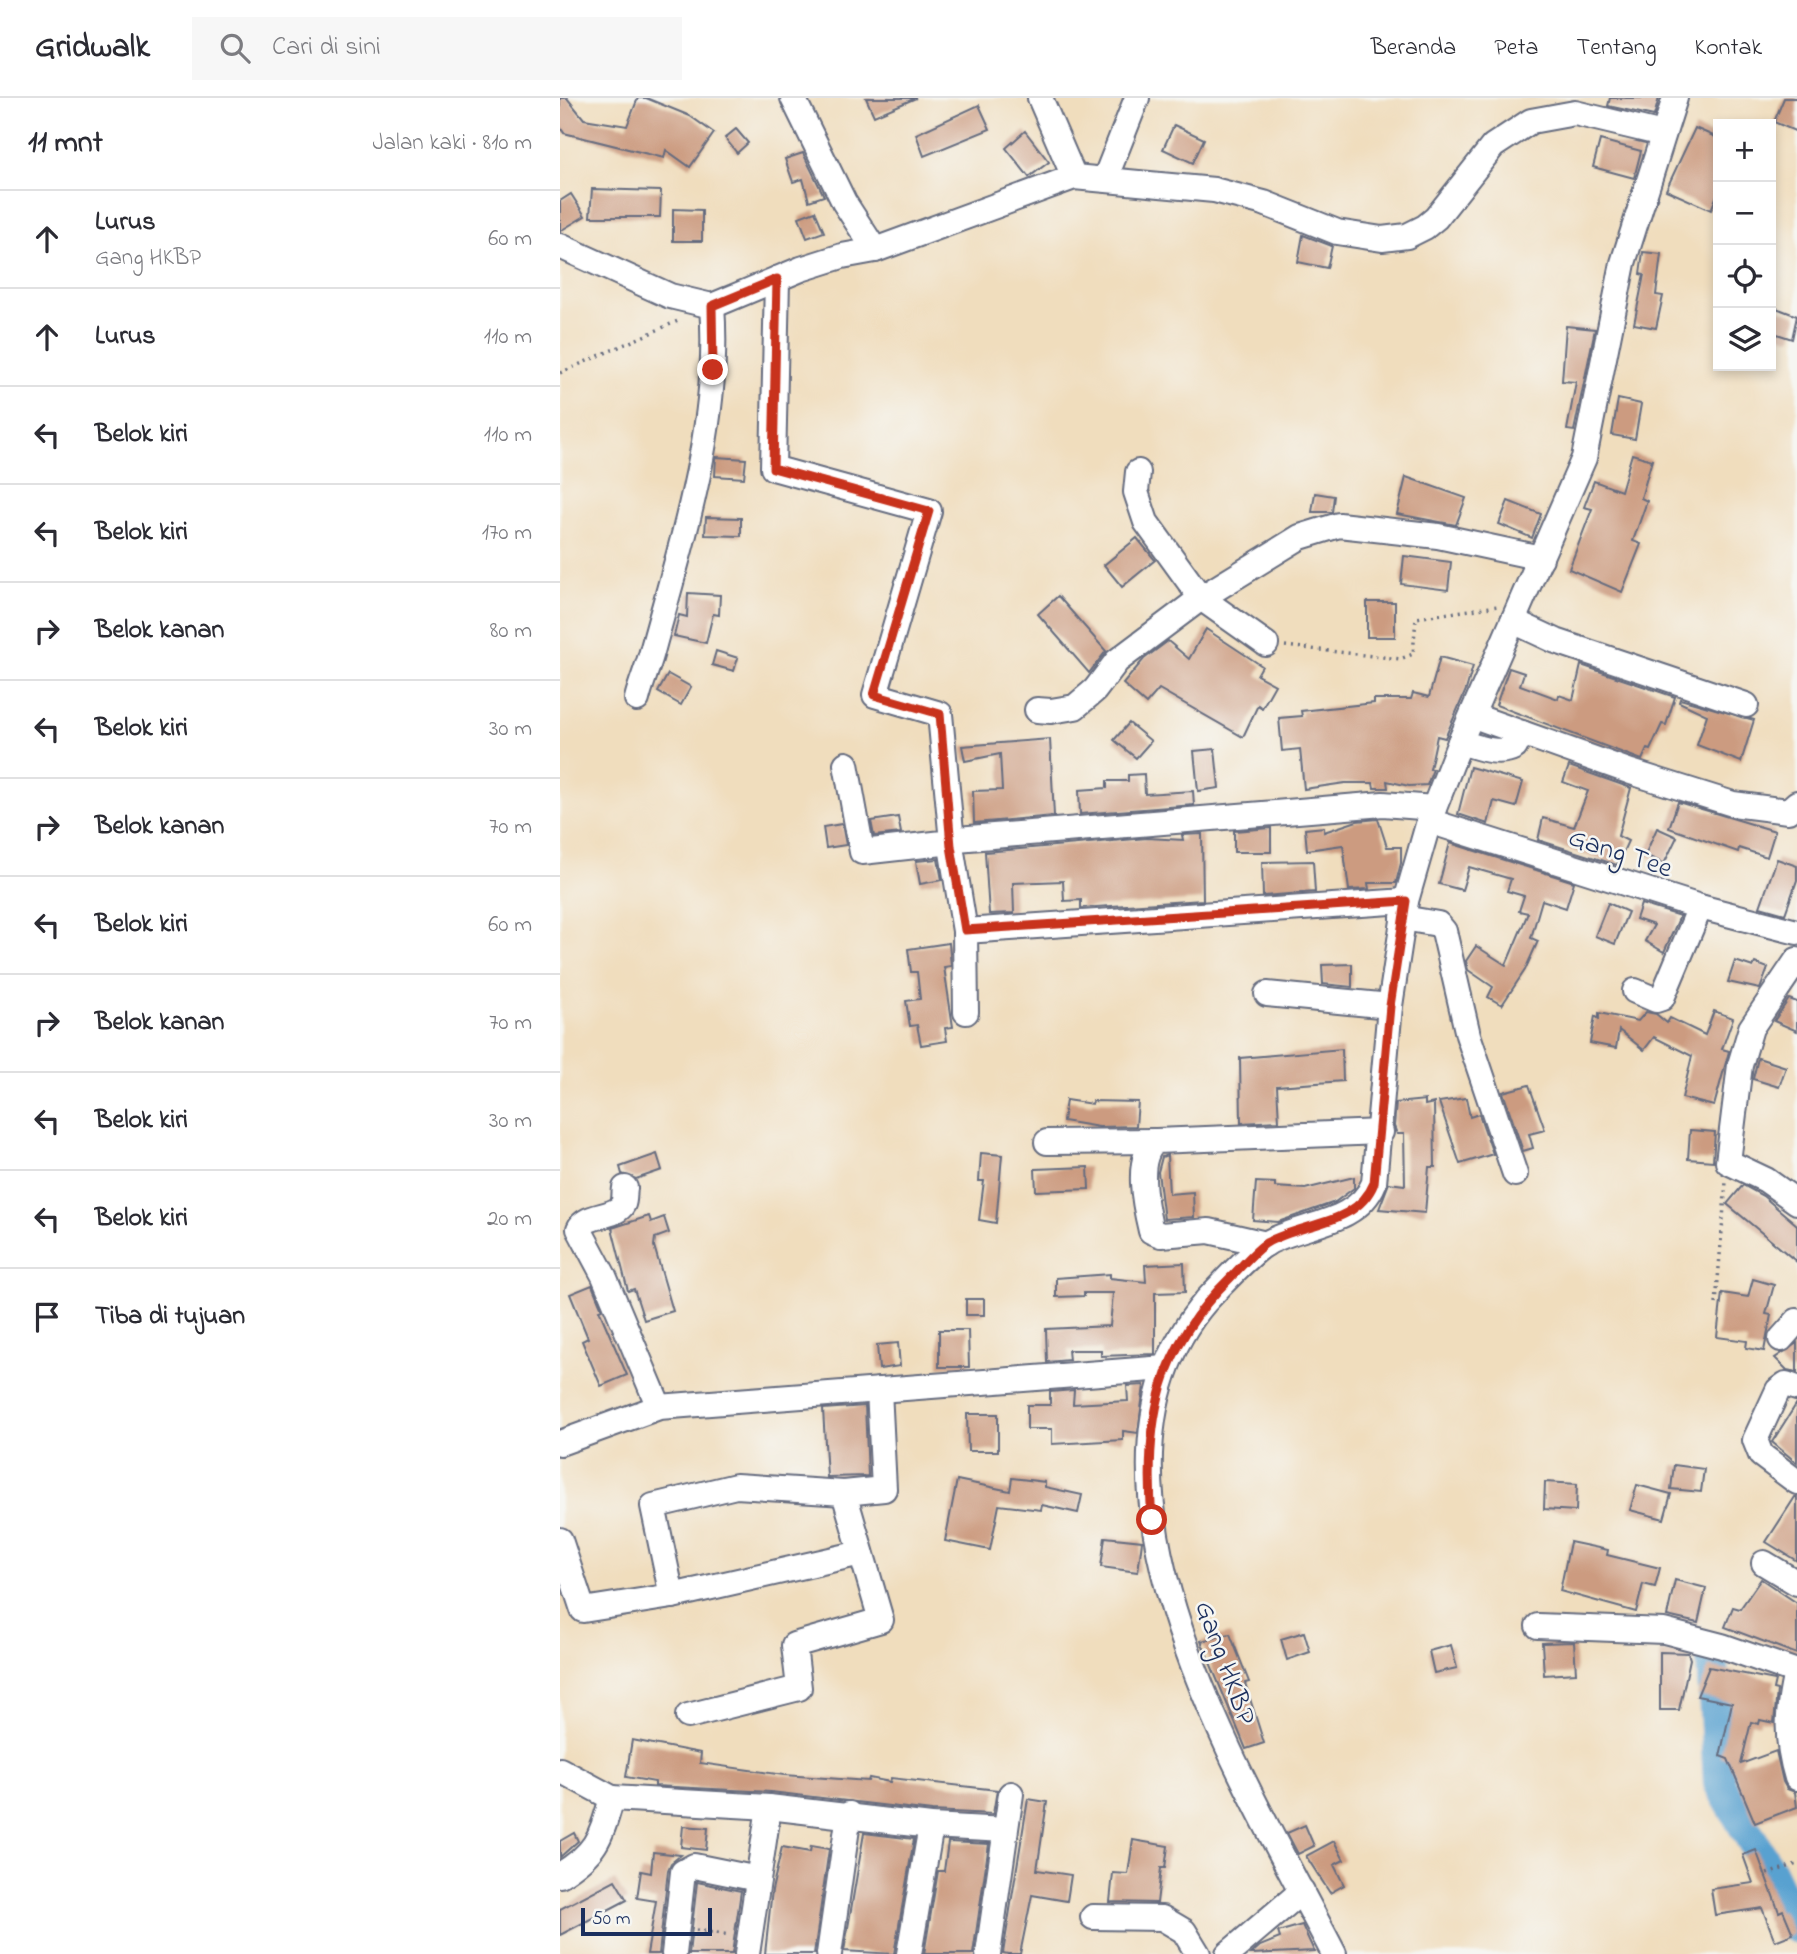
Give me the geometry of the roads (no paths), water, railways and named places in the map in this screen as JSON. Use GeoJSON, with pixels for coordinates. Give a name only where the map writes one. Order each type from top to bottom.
{"type":"FeatureCollection","features":[{"type":"Feature","properties":{"kind":"street"},"geometry":{"type":"LineString","coordinates":[[793,98],[844,202],[875,250]]}},
{"type":"Feature","properties":{"kind":"street"},"geometry":{"type":"LineString","coordinates":[[1040,98],[1074,177]]}},
{"type":"Feature","properties":{"kind":"street"},"geometry":{"type":"LineString","coordinates":[[1105,179],[1137,98]]}},
{"type":"Feature","properties":{"kind":"street"},"geometry":{"type":"LineString","coordinates":[[1156,1140],[1146,1148],[1143,1160],[1151,1231],[1161,1235],[1209,1231],[1266,1244],[1353,1211],[1367,1200],[1374,1183],[1381,1132],[1390,1006],[1405,909],[1432,815],[1460,742],[1474,716],[1584,458],[1623,263],[1675,98]]}},
{"type":"Feature","properties":{"kind":"street"},"geometry":{"type":"LineString","coordinates":[[560,246],[670,296],[712,306],[777,279],[842,256],[875,250],[1074,177],[1214,190],[1264,203],[1337,232],[1382,239],[1406,236],[1426,228],[1493,146],[1531,121],[1575,113],[1663,135]]}},
{"type":"Feature","properties":{"kind":"street"},"geometry":{"type":"LineString","coordinates":[[777,279],[773,468],[929,511],[874,695],[940,714],[952,842],[965,930],[966,1012]]}},
{"type":"Feature","properties":{"kind":"street"},"geometry":{"type":"LineString","coordinates":[[637,699],[694,488],[713,370],[712,306]]}},
{"type":"Feature","properties":{"kind":"street"},"geometry":{"type":"LineString","coordinates":[[1138,472],[1136,492],[1146,522],[1201,598],[1266,644]]}},
{"type":"Feature","properties":{"kind":"street"},"geometry":{"type":"LineString","coordinates":[[1037,710],[1062,711],[1082,703],[1117,661],[1201,598],[1300,537],[1339,525],[1438,536],[1541,558]]}},
{"type":"Feature","properties":{"kind":"street"},"geometry":{"type":"LineString","coordinates":[[1517,612],[1556,641],[1746,705]]}},
{"type":"Feature","properties":{"kind":"street"},"geometry":{"type":"LineString","coordinates":[[1474,716],[1733,804],[1787,811],[1797,803]]}},
{"type":"Feature","properties":{"kind":"street"},"geometry":{"type":"LineString","coordinates":[[1460,742],[1507,751],[1516,747],[1522,733]]}},
{"type":"Feature","properties":{"kind":"street","name":"Gang Tee"},"geometry":{"type":"LineString","coordinates":[[846,764],[862,852],[1383,804],[1432,815],[1700,907],[1797,932]]}},
{"type":"Feature","properties":{"kind":"street"},"geometry":{"type":"LineString","coordinates":[[1635,991],[1656,1000],[1662,998],[1700,907]]}},
{"type":"Feature","properties":{"kind":"street"},"geometry":{"type":"LineString","coordinates":[[965,930],[1405,909],[1438,924],[1444,931],[1468,1035],[1515,1174]]}},
{"type":"Feature","properties":{"kind":"street"},"geometry":{"type":"LineString","coordinates":[[1797,960],[1751,1028],[1740,1065],[1728,1162],[1766,1180],[1797,1202]]}},
{"type":"Feature","properties":{"kind":"street"},"geometry":{"type":"LineString","coordinates":[[1267,993],[1390,1006]]}},
{"type":"Feature","properties":{"kind":"street"},"geometry":{"type":"LineString","coordinates":[[1047,1142],[1381,1132]]}},
{"type":"Feature","properties":{"kind":"street"},"geometry":{"type":"LineString","coordinates":[[625,1188],[623,1204],[619,1208],[587,1221],[579,1229],[604,1276],[659,1407]]}},
{"type":"Feature","properties":{"kind":"street","name":"Gang HKBP"},"geometry":{"type":"LineString","coordinates":[[1266,1244],[1206,1301],[1165,1368],[1153,1426],[1149,1481],[1157,1547],[1200,1690],[1253,1801],[1334,1954]]}},
{"type":"Feature","properties":{"kind":"street"},"geometry":{"type":"LineString","coordinates":[[560,1443],[659,1407],[1165,1368]]}},
{"type":"Feature","properties":{"kind":"street"},"geometry":{"type":"LineString","coordinates":[[1797,1388],[1786,1384],[1777,1390],[1755,1440],[1761,1455],[1797,1482]]}},
{"type":"Feature","properties":{"kind":"street"},"geometry":{"type":"LineString","coordinates":[[672,1596],[653,1506],[736,1486],[844,1493],[884,1489],[879,1390]]}},
{"type":"Feature","properties":{"kind":"street"},"geometry":{"type":"LineString","coordinates":[[688,1716],[799,1688],[794,1645],[881,1620],[844,1493]]}},
{"type":"Feature","properties":{"kind":"street"},"geometry":{"type":"LineString","coordinates":[[560,1541],[583,1611],[672,1596],[861,1553]]}},
{"type":"Feature","properties":{"kind":"street"},"geometry":{"type":"LineString","coordinates":[[1764,1563],[1797,1583]]}},
{"type":"Feature","properties":{"kind":"street"},"geometry":{"type":"LineString","coordinates":[[1538,1626],[1664,1631],[1722,1646],[1796,1672],[1788,1710],[1787,1742],[1797,1778]]}},
{"type":"Feature","properties":{"kind":"street"},"geometry":{"type":"LineString","coordinates":[[564,1775],[612,1798],[769,1807],[849,1814],[931,1826],[1005,1830]]}},
{"type":"Feature","properties":{"kind":"street"},"geometry":{"type":"LineString","coordinates":[[988,1954],[1011,1794]]}},
{"type":"Feature","properties":{"kind":"street"},"geometry":{"type":"LineString","coordinates":[[560,1875],[586,1858],[596,1846],[612,1798]]}},
{"type":"Feature","properties":{"kind":"street"},"geometry":{"type":"LineString","coordinates":[[748,1946],[769,1807]]}},
{"type":"Feature","properties":{"kind":"street"},"geometry":{"type":"LineString","coordinates":[[828,1954],[849,1814]]}},
{"type":"Feature","properties":{"kind":"street"},"geometry":{"type":"LineString","coordinates":[[909,1954],[931,1826]]}},
{"type":"Feature","properties":{"kind":"street"},"geometry":{"type":"LineString","coordinates":[[674,1954],[683,1872],[688,1867],[758,1879]]}},
{"type":"Feature","properties":{"kind":"street"},"geometry":{"type":"LineString","coordinates":[[1228,1954],[1302,1891]]}},
{"type":"Feature","properties":{"kind":"street"},"geometry":{"type":"LineString","coordinates":[[1093,1917],[1162,1918],[1184,1931],[1198,1954]]}},
{"type":"Feature","properties":{"kind":"waterway"},"geometry":{"type":"LineString","coordinates":[[1712,1659],[1719,1783],[1770,1871],[1797,1928]]}}]}
